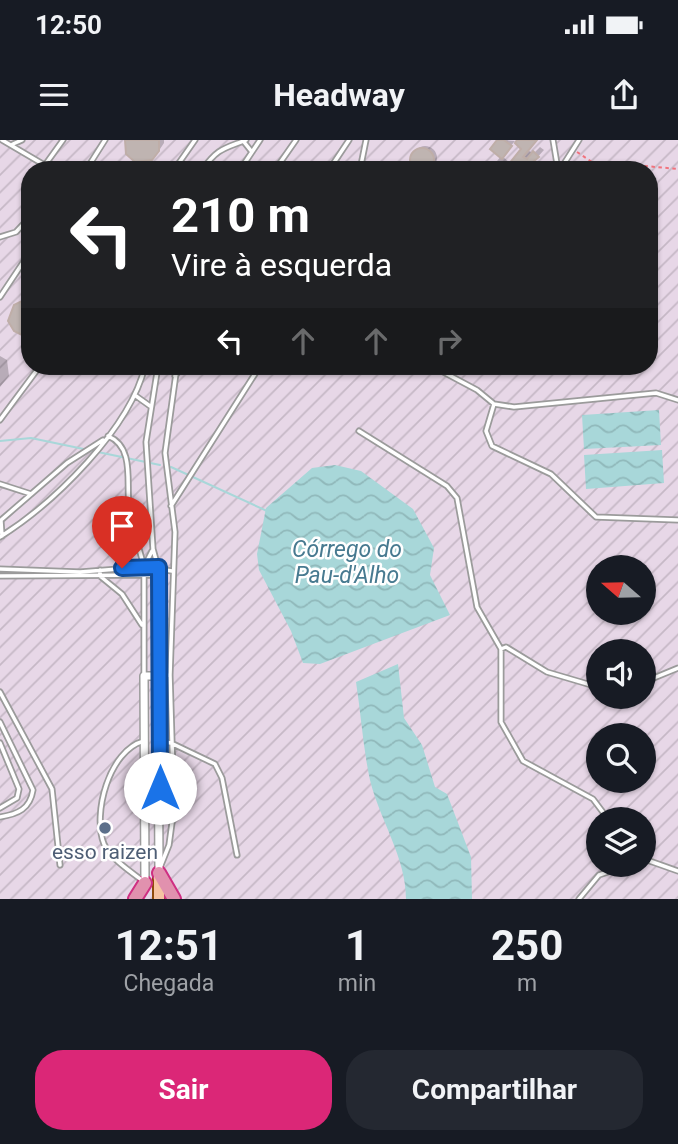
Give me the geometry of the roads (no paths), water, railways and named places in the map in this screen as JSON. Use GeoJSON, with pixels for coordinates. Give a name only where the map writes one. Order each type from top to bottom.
{"type":"FeatureCollection","features":[{"type":"Feature","properties":{"kind":"highway"},"geometry":{"type":"LineString","coordinates":[[159,872],[174,899]]}},
{"type":"Feature","properties":{"kind":"highway"},"geometry":{"type":"LineString","coordinates":[[135,899],[145,883]]}},
{"type":"Feature","properties":{"kind":"main road"},"geometry":{"type":"LineString","coordinates":[[159,872],[159,899]]}},
{"type":"Feature","properties":{"kind":"main road"},"geometry":{"type":"LineString","coordinates":[[145,883],[146,899]]}},
{"type":"Feature","properties":{"kind":"street"},"geometry":{"type":"LineString","coordinates":[[145,883],[144,676],[158,676],[159,872]]}},
{"type":"Feature","properties":{"kind":"street"},"geometry":{"type":"LineString","coordinates":[[146,741],[159,741]]}},
{"type":"Feature","properties":{"kind":"lane"},"geometry":{"type":"LineString","coordinates":[[2,140],[39,161]]}},
{"type":"Feature","properties":{"kind":"lane"},"geometry":{"type":"LineString","coordinates":[[13,144],[22,140]]}},
{"type":"Feature","properties":{"kind":"lane"},"geometry":{"type":"LineString","coordinates":[[48,161],[63,140]]}},
{"type":"Feature","properties":{"kind":"lane"},"geometry":{"type":"LineString","coordinates":[[92,161],[105,140]]}},
{"type":"Feature","properties":{"kind":"lane"},"geometry":{"type":"LineString","coordinates":[[180,161],[195,140]]}},
{"type":"Feature","properties":{"kind":"lane"},"geometry":{"type":"LineString","coordinates":[[224,147],[228,140]]}},
{"type":"Feature","properties":{"kind":"lane"},"geometry":{"type":"LineString","coordinates":[[246,161],[260,140]]}},
{"type":"Feature","properties":{"kind":"lane"},"geometry":{"type":"LineString","coordinates":[[281,161],[296,140]]}},
{"type":"Feature","properties":{"kind":"lane"},"geometry":{"type":"LineString","coordinates":[[335,161],[349,140]]}},
{"type":"Feature","properties":{"kind":"lane"},"geometry":{"type":"LineString","coordinates":[[362,161],[366,140]]}},
{"type":"Feature","properties":{"kind":"lane"},"geometry":{"type":"LineString","coordinates":[[553,140],[557,161]]}},
{"type":"Feature","properties":{"kind":"lane"},"geometry":{"type":"LineString","coordinates":[[565,161],[579,140]]}},
{"type":"Feature","properties":{"kind":"lane"},"geometry":{"type":"LineString","coordinates":[[209,161],[216,151],[245,141],[252,152]]}},
{"type":"Feature","properties":{"kind":"lane"},"geometry":{"type":"LineString","coordinates":[[0,237],[16,232],[21,227]]}},
{"type":"Feature","properties":{"kind":"lane"},"geometry":{"type":"LineString","coordinates":[[0,296],[21,265]]}},
{"type":"Feature","properties":{"kind":"lane"},"geometry":{"type":"LineString","coordinates":[[0,420],[33,375]]}},
{"type":"Feature","properties":{"kind":"lane"},"geometry":{"type":"LineString","coordinates":[[1,537],[74,475],[98,448],[136,396],[142,375]]}},
{"type":"Feature","properties":{"kind":"lane"},"geometry":{"type":"LineString","coordinates":[[156,375],[150,406],[147,467],[153,549],[159,567],[158,676],[170,675]]}},
{"type":"Feature","properties":{"kind":"lane"},"geometry":{"type":"LineString","coordinates":[[159,872],[169,845],[174,808],[170,675],[175,532],[165,453],[175,375]]}},
{"type":"Feature","properties":{"kind":"lane"},"geometry":{"type":"LineString","coordinates":[[171,506],[254,375]]}},
{"type":"Feature","properties":{"kind":"lane"},"geometry":{"type":"LineString","coordinates":[[449,375],[477,390],[494,404],[514,407],[656,393],[678,400]]}},
{"type":"Feature","properties":{"kind":"lane"},"geometry":{"type":"LineString","coordinates":[[136,396],[150,406]]}},
{"type":"Feature","properties":{"kind":"lane"},"geometry":{"type":"LineString","coordinates":[[494,404],[486,431],[492,446],[551,474],[596,517],[678,520]]}},
{"type":"Feature","properties":{"kind":"lane"},"geometry":{"type":"LineString","coordinates":[[359,431],[447,486],[457,498],[477,607],[501,649],[501,722],[523,761],[593,799],[599,807]]}},
{"type":"Feature","properties":{"kind":"lane"},"geometry":{"type":"LineString","coordinates":[[1,537],[1,520],[82,453],[108,436]]}},
{"type":"Feature","properties":{"kind":"lane"},"geometry":{"type":"LineString","coordinates":[[108,436],[120,443],[127,460],[129,507],[144,567],[144,676]]}},
{"type":"Feature","properties":{"kind":"lane"},"geometry":{"type":"LineString","coordinates":[[0,484],[31,494]]}},
{"type":"Feature","properties":{"kind":"lane"},"geometry":{"type":"LineString","coordinates":[[144,567],[153,549]]}},
{"type":"Feature","properties":{"kind":"lane"},"geometry":{"type":"LineString","coordinates":[[0,569],[100,570],[159,567],[165,571]]}},
{"type":"Feature","properties":{"kind":"lane"},"geometry":{"type":"LineString","coordinates":[[100,570],[100,576]]}},
{"type":"Feature","properties":{"kind":"lane"},"geometry":{"type":"LineString","coordinates":[[0,576],[144,576],[173,570]]}},
{"type":"Feature","properties":{"kind":"lane"},"geometry":{"type":"LineString","coordinates":[[100,576],[122,594],[143,627]]}},
{"type":"Feature","properties":{"kind":"lane"},"geometry":{"type":"LineString","coordinates":[[501,649],[506,647],[547,672],[586,683]]}},
{"type":"Feature","properties":{"kind":"lane"},"geometry":{"type":"LineString","coordinates":[[656,677],[678,668]]}},
{"type":"Feature","properties":{"kind":"lane"},"geometry":{"type":"LineString","coordinates":[[0,692],[52,789],[60,864]]}},
{"type":"Feature","properties":{"kind":"lane"},"geometry":{"type":"LineString","coordinates":[[0,722],[33,790],[30,802],[20,812],[0,817]]}},
{"type":"Feature","properties":{"kind":"lane"},"geometry":{"type":"LineString","coordinates":[[145,883],[105,847],[99,810],[108,780],[118,765],[137,743],[146,741]]}},
{"type":"Feature","properties":{"kind":"lane"},"geometry":{"type":"LineString","coordinates":[[159,741],[171,743],[215,764],[222,778],[237,855]]}},
{"type":"Feature","properties":{"kind":"lane"},"geometry":{"type":"LineString","coordinates":[[0,743],[19,789],[13,802],[0,808]]}},
{"type":"Feature","properties":{"kind":"lane"},"geometry":{"type":"LineString","coordinates":[[656,863],[678,871]]}},
{"type":"Feature","properties":{"kind":"lane"},"geometry":{"type":"LineString","coordinates":[[579,899],[598,877]]}},
{"type":"Feature","properties":{"kind":"water"},"geometry":{"type":"Polygon","coordinates":[[[659,410],[661,445],[584,449],[582,415],[659,410]]]}},
{"type":"Feature","properties":{"kind":"water"},"geometry":{"type":"Polygon","coordinates":[[[662,450],[664,483],[586,489],[584,455],[662,450]]]}},
{"type":"Feature","properties":{"kind":"water","name":"Córrego do Pau-d'Alho"},"geometry":{"type":"Polygon","coordinates":[[[335,465],[361,471],[413,509],[434,548],[430,575],[450,615],[320,664],[303,663],[291,631],[259,570],[257,554],[266,508],[312,468],[335,465]]]}},
{"type":"Feature","properties":{"kind":"water"},"geometry":{"type":"Polygon","coordinates":[[[398,664],[404,718],[422,745],[435,787],[447,794],[471,857],[472,899],[406,899],[402,868],[370,780],[356,682],[398,664]]]}},
{"type":"Feature","properties":{"kind":"waterway"},"geometry":{"type":"LineString","coordinates":[[0,441],[31,438],[160,465]]}},
{"type":"Feature","properties":{"kind":"waterway"},"geometry":{"type":"LineString","coordinates":[[171,467],[267,511]]}},
{"type":"Feature","properties":{"kind":"place","name":"esso raizen"},"geometry":{"type":"Point","coordinates":[105,828]}}]}
